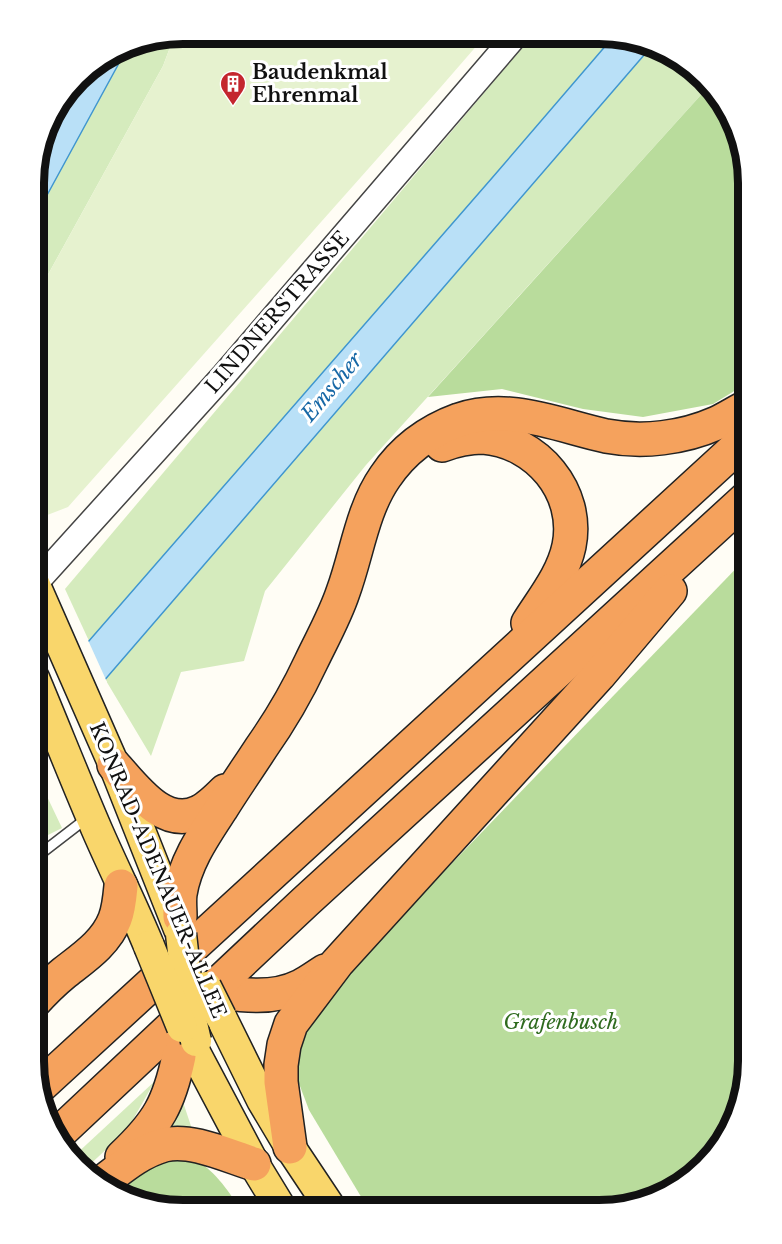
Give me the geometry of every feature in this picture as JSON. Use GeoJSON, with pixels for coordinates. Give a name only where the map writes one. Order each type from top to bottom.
{"type":"FeatureCollection","features":[{"type":"Feature","properties":{"kind":"highway"},"geometry":{"type":"LineString","coordinates":[[187,951],[180,893],[196,848],[295,696],[343,594],[374,495],[396,462],[410,448],[443,427],[462,419],[481,415],[521,414],[607,436],[652,439],[697,431],[738,412]]}},
{"type":"Feature","properties":{"kind":"highway"},"geometry":{"type":"LineString","coordinates":[[187,951],[208,864],[296,730],[330,668],[354,609],[379,525],[391,498],[406,473],[427,453],[440,446],[467,438],[481,437],[509,442],[534,456],[554,476],[561,488],[570,516],[570,544],[561,571],[506,658]]}},
{"type":"Feature","properties":{"kind":"highway"},"geometry":{"type":"LineString","coordinates":[[45,1081],[738,446]]}},
{"type":"Feature","properties":{"kind":"highway"},"geometry":{"type":"LineString","coordinates":[[62,1131],[305,902],[738,506]]}},
{"type":"Feature","properties":{"kind":"highway"},"geometry":{"type":"LineString","coordinates":[[290,1147],[281,1082],[281,1065],[284,1045],[291,1024],[337,963],[662,603],[738,507]]}},
{"type":"Feature","properties":{"kind":"highway"},"geometry":{"type":"LineString","coordinates":[[114,765],[150,802],[163,812],[175,816],[186,816],[206,808],[247,769]]}},
{"type":"Feature","properties":{"kind":"highway"},"geometry":{"type":"LineString","coordinates":[[44,992],[104,939],[115,919],[121,886]]}},
{"type":"Feature","properties":{"kind":"highway"},"geometry":{"type":"LineString","coordinates":[[187,951],[263,996],[288,991],[302,985],[337,963]]}},
{"type":"Feature","properties":{"kind":"highway"},"geometry":{"type":"LineString","coordinates":[[103,1175],[152,1126],[189,1055]]}},
{"type":"Feature","properties":{"kind":"highway"},"geometry":{"type":"LineString","coordinates":[[107,1178],[129,1161],[165,1145],[179,1144],[206,1148],[254,1164]]}},
{"type":"Feature","properties":{"kind":"main road","name":"KONRAD-ADENAUER-ALLEE"},"geometry":{"type":"LineString","coordinates":[[44,607],[114,765],[187,951],[262,1100],[326,1201]]}},
{"type":"Feature","properties":{"kind":"main road","name":"KONRAD-ADENAUER-ALLEE"},"geometry":{"type":"LineString","coordinates":[[44,702],[121,886],[187,951]]}},
{"type":"Feature","properties":{"kind":"main road","name":"KONRAD-ADENAUER-ALLEE"},"geometry":{"type":"LineString","coordinates":[[187,951],[177,1018],[189,1055],[277,1201]]}},
{"type":"Feature","properties":{"kind":"main road"},"geometry":{"type":"LineString","coordinates":[[187,951],[189,1055]]}},
{"type":"Feature","properties":{"kind":"street","name":"LINDNERSTRASSE"},"geometry":{"type":"LineString","coordinates":[[44,583],[508,44]]}},
{"type":"Feature","properties":{"kind":"lane"},"geometry":{"type":"LineString","coordinates":[[44,851],[91,816]]}},
{"type":"Feature","properties":{"kind":"green space"},"geometry":{"type":"Polygon","coordinates":[[[478,44],[68,507],[44,516],[44,282],[163,66],[171,45],[478,44]]]}},
{"type":"Feature","properties":{"kind":"green space"},"geometry":{"type":"Polygon","coordinates":[[[525,44],[607,44],[89,641],[65,589],[525,44]]]}},
{"type":"Feature","properties":{"kind":"green space"},"geometry":{"type":"Polygon","coordinates":[[[171,45],[163,66],[44,282],[44,201],[122,58],[147,48],[171,45]]]}},
{"type":"Feature","properties":{"kind":"green space"},"geometry":{"type":"Polygon","coordinates":[[[647,52],[669,62],[698,84],[704,91],[366,465],[265,591],[244,661],[181,672],[151,756],[105,679],[647,52]]]}},
{"type":"Feature","properties":{"kind":"green space"},"geometry":{"type":"Polygon","coordinates":[[[704,91],[728,129],[736,155],[738,389],[713,404],[643,417],[583,409],[502,389],[428,397],[704,91]]]}},
{"type":"Feature","properties":{"kind":"green space","name":"Grafenbusch"},"geometry":{"type":"Polygon","coordinates":[[[738,566],[738,1071],[736,1089],[724,1123],[698,1160],[669,1182],[627,1198],[600,1201],[364,1201],[309,1110],[289,1057],[324,996],[738,566]]]}},
{"type":"Feature","properties":{"kind":"green space"},"geometry":{"type":"Polygon","coordinates":[[[44,790],[62,828],[44,837],[44,790]]]}},
{"type":"Feature","properties":{"kind":"green space"},"geometry":{"type":"Polygon","coordinates":[[[155,1081],[127,1130],[90,1165],[78,1153],[155,1081]]]}},
{"type":"Feature","properties":{"kind":"green space"},"geometry":{"type":"Polygon","coordinates":[[[183,1102],[194,1135],[153,1141],[183,1102]]]}},
{"type":"Feature","properties":{"kind":"green space"},"geometry":{"type":"Polygon","coordinates":[[[191,1157],[213,1174],[235,1201],[164,1199],[147,1196],[119,1185],[130,1176],[167,1159],[191,1157]]]}},
{"type":"Feature","properties":{"kind":"water","name":"Emscher"},"geometry":{"type":"Polygon","coordinates":[[[607,44],[647,52],[44,750],[44,693],[607,44]]]}},
{"type":"Feature","properties":{"kind":"water"},"geometry":{"type":"Polygon","coordinates":[[[122,58],[44,201],[45,164],[48,147],[58,121],[72,98],[91,78],[122,58]]]}},
{"type":"Feature","properties":{"kind":"pier"},"geometry":{"type":"Polygon","coordinates":[[[87,638],[107,682],[44,754],[44,687],[87,638]]]}},
{"type":"Feature","properties":{"kind":"place","name":"Baudenkmal Ehrenmal"},"geometry":{"type":"Point","coordinates":[233,107]}}]}
